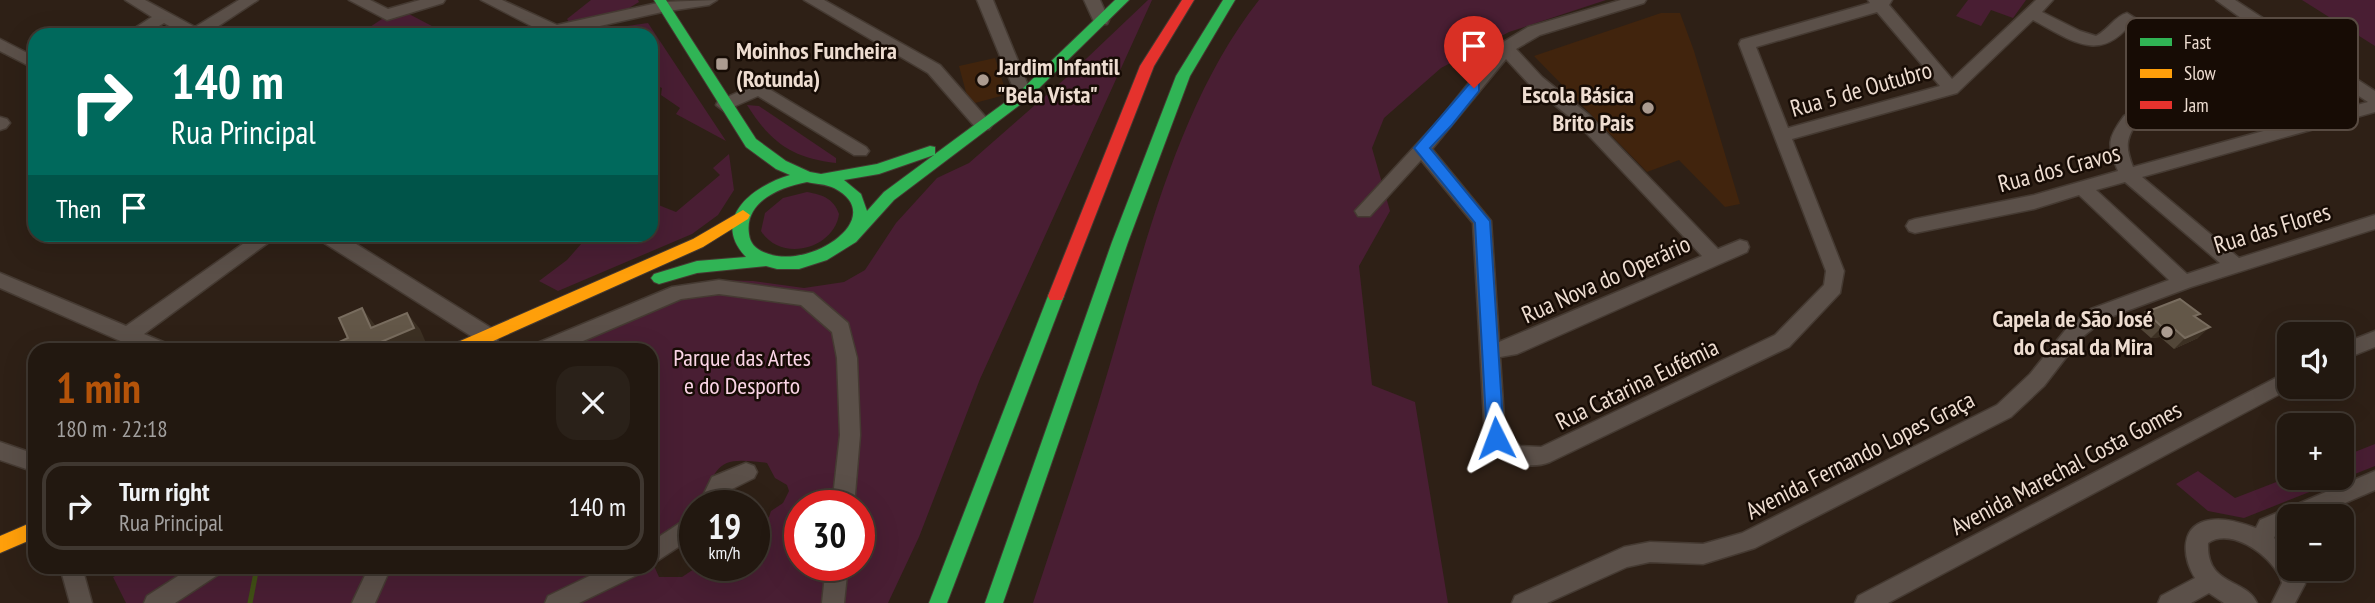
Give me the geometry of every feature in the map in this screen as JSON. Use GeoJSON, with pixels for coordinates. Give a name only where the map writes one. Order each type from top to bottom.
{"type":"FeatureCollection","features":[{"type":"Feature","properties":{"kind":"main road"},"geometry":{"type":"LineString","coordinates":[[489,343],[685,268],[731,261],[763,261],[781,265],[810,262],[838,251],[890,196],[1024,95],[1122,0]]}},
{"type":"Feature","properties":{"kind":"main road"},"geometry":{"type":"LineString","coordinates":[[938,603],[1010,408],[1147,66],[1188,0]]}},
{"type":"Feature","properties":{"kind":"main road"},"geometry":{"type":"LineString","coordinates":[[994,603],[1120,242],[1183,76],[1229,0]]}},
{"type":"Feature","properties":{"kind":"main road"},"geometry":{"type":"LineString","coordinates":[[661,4],[751,144],[781,165],[807,177]]}},
{"type":"Feature","properties":{"kind":"main road"},"geometry":{"type":"LineString","coordinates":[[489,343],[698,243],[746,210],[774,185],[807,177],[826,178],[903,164],[983,125]]}},
{"type":"Feature","properties":{"kind":"main road"},"geometry":{"type":"LineString","coordinates":[[751,144],[752,174],[746,210],[739,230],[742,242],[750,253],[763,261]]}},
{"type":"Feature","properties":{"kind":"main road"},"geometry":{"type":"LineString","coordinates":[[826,178],[843,184],[855,195],[860,208],[859,223],[851,239]]}},
{"type":"Feature","properties":{"kind":"main road"},"geometry":{"type":"LineString","coordinates":[[0,545],[28,532]]}},
{"type":"Feature","properties":{"kind":"street"},"geometry":{"type":"LineString","coordinates":[[206,28],[250,0]]}},
{"type":"Feature","properties":{"kind":"street"},"geometry":{"type":"LineString","coordinates":[[357,0],[387,15],[437,0]]}},
{"type":"Feature","properties":{"kind":"street"},"geometry":{"type":"LineString","coordinates":[[489,0],[542,28]]}},
{"type":"Feature","properties":{"kind":"street"},"geometry":{"type":"LineString","coordinates":[[571,28],[661,4],[709,0]]}},
{"type":"Feature","properties":{"kind":"street"},"geometry":{"type":"LineString","coordinates":[[812,0],[933,69],[983,125]]}},
{"type":"Feature","properties":{"kind":"street"},"geometry":{"type":"LineString","coordinates":[[985,0],[1024,95]]}},
{"type":"Feature","properties":{"kind":"street"},"geometry":{"type":"LineString","coordinates":[[1092,0],[1101,20]]}},
{"type":"Feature","properties":{"kind":"street"},"geometry":{"type":"LineString","coordinates":[[1364,211],[1446,123],[1506,48],[1534,31],[1638,0]]}},
{"type":"Feature","properties":{"kind":"street","name":"Rua 5 de Outubro"},"geometry":{"type":"LineString","coordinates":[[1781,136],[1951,89],[2045,0]]}},
{"type":"Feature","properties":{"kind":"street"},"geometry":{"type":"LineString","coordinates":[[2224,0],[2251,18]]}},
{"type":"Feature","properties":{"kind":"street"},"geometry":{"type":"LineString","coordinates":[[140,2],[184,28]]}},
{"type":"Feature","properties":{"kind":"street"},"geometry":{"type":"LineString","coordinates":[[1879,2],[1951,89]]}},
{"type":"Feature","properties":{"kind":"street","name":"Rua Catarina Eufémia"},"geometry":{"type":"LineString","coordinates":[[1421,148],[1482,221],[1496,438],[1507,451],[1524,457],[1543,456],[1782,341],[1833,288],[1835,271],[1747,44],[1879,2]]}},
{"type":"Feature","properties":{"kind":"street"},"geometry":{"type":"LineString","coordinates":[[2031,13],[2074,35],[2098,42],[2109,36],[2126,19]]}},
{"type":"Feature","properties":{"kind":"street"},"geometry":{"type":"LineString","coordinates":[[144,28],[163,17]]}},
{"type":"Feature","properties":{"kind":"street"},"geometry":{"type":"LineString","coordinates":[[0,44],[28,60]]}},
{"type":"Feature","properties":{"kind":"street"},"geometry":{"type":"LineString","coordinates":[[1506,48],[1536,80],[1583,119],[1715,258]]}},
{"type":"Feature","properties":{"kind":"street"},"geometry":{"type":"LineString","coordinates":[[2358,88],[2375,99]]}},
{"type":"Feature","properties":{"kind":"street"},"geometry":{"type":"LineString","coordinates":[[724,105],[759,89],[860,151]]}},
{"type":"Feature","properties":{"kind":"street","name":"Rua dos Cravos"},"geometry":{"type":"LineString","coordinates":[[2358,111],[2375,106]]}},
{"type":"Feature","properties":{"kind":"street"},"geometry":{"type":"LineString","coordinates":[[2126,125],[2119,135],[2118,151],[2128,175],[2235,265]]}},
{"type":"Feature","properties":{"kind":"street","name":"Rua dos Cravos"},"geometry":{"type":"LineString","coordinates":[[1915,226],[2034,202],[2289,130]]}},
{"type":"Feature","properties":{"kind":"street"},"geometry":{"type":"LineString","coordinates":[[2082,188],[2184,282]]}},
{"type":"Feature","properties":{"kind":"street","name":"Rua das Flores"},"geometry":{"type":"LineString","coordinates":[[2184,282],[2375,222]]}},
{"type":"Feature","properties":{"kind":"street"},"geometry":{"type":"LineString","coordinates":[[127,336],[260,242]]}},
{"type":"Feature","properties":{"kind":"street"},"geometry":{"type":"LineString","coordinates":[[337,242],[489,343]]}},
{"type":"Feature","properties":{"kind":"street","name":"Rua Nova do Operário"},"geometry":{"type":"LineString","coordinates":[[1491,351],[1510,348],[1740,247]]}},
{"type":"Feature","properties":{"kind":"street"},"geometry":{"type":"LineString","coordinates":[[0,280],[144,343]]}},
{"type":"Feature","properties":{"kind":"street","name":"Avenida Fernando Lopes Graça"},"geometry":{"type":"LineString","coordinates":[[1523,603],[1624,557],[1650,552],[1703,554],[1747,541],[1990,421],[2023,395],[2082,325],[2117,305],[2184,282]]}},
{"type":"Feature","properties":{"kind":"street"},"geometry":{"type":"LineString","coordinates":[[559,343],[679,292],[719,287],[806,298],[841,328],[847,358],[850,435],[845,490]]}},
{"type":"Feature","properties":{"kind":"street"},"geometry":{"type":"LineString","coordinates":[[2354,347],[2375,339]]}},
{"type":"Feature","properties":{"kind":"street","name":"Avenida Marechal Costa Gomes"},"geometry":{"type":"LineString","coordinates":[[1866,603],[2277,385]]}},
{"type":"Feature","properties":{"kind":"street"},"geometry":{"type":"LineString","coordinates":[[0,452],[28,461]]}},
{"type":"Feature","properties":{"kind":"street"},"geometry":{"type":"LineString","coordinates":[[717,490],[720,484],[746,472]]}},
{"type":"Feature","properties":{"kind":"street"},"geometry":{"type":"LineString","coordinates":[[2321,504],[2375,480]]}},
{"type":"Feature","properties":{"kind":"street"},"geometry":{"type":"LineString","coordinates":[[2261,540],[2268,527],[2277,523]]}},
{"type":"Feature","properties":{"kind":"street"},"geometry":{"type":"LineString","coordinates":[[2246,603],[2211,581],[2196,556],[2196,542],[2202,534],[2211,529],[2241,531],[2261,540],[2275,551],[2291,574],[2294,584],[2291,595],[2283,603]]}},
{"type":"Feature","properties":{"kind":"street"},"geometry":{"type":"LineString","coordinates":[[658,550],[679,535]]}},
{"type":"Feature","properties":{"kind":"street"},"geometry":{"type":"LineString","coordinates":[[73,574],[81,603]]}},
{"type":"Feature","properties":{"kind":"street"},"geometry":{"type":"LineString","coordinates":[[155,603],[200,574]]}},
{"type":"Feature","properties":{"kind":"street"},"geometry":{"type":"LineString","coordinates":[[363,603],[377,574]]}},
{"type":"Feature","properties":{"kind":"street"},"geometry":{"type":"LineString","coordinates":[[556,603],[616,574]]}},
{"type":"Feature","properties":{"kind":"street"},"geometry":{"type":"LineString","coordinates":[[833,603],[835,581]]}},
{"type":"Feature","properties":{"kind":"street"},"geometry":{"type":"LineString","coordinates":[[2169,603],[2211,581]]}},
{"type":"Feature","properties":{"kind":"shaded area","name":"Escola Básica Brito Pais"},"geometry":{"type":"Polygon","coordinates":[[[1661,13],[1680,13],[1740,204],[1725,207],[1679,160],[1647,172],[1534,56],[1661,13]]]}},
{"type":"Feature","properties":{"kind":"shaded area","name":"Jardim Infantil \"Bela Vista\""},"geometry":{"type":"Polygon","coordinates":[[[995,58],[1005,89],[1001,96],[975,103],[967,96],[959,66],[995,58]]]}},
{"type":"Feature","properties":{"kind":"green space"},"geometry":{"type":"Polygon","coordinates":[[[591,0],[639,2],[624,11],[569,22],[567,19],[591,0]]]}},
{"type":"Feature","properties":{"kind":"green space","name":"Parque das Artes e do Desporto"},"geometry":{"type":"Polygon","coordinates":[[[1148,0],[1152,0],[980,379],[919,537],[888,603],[126,603],[113,577],[119,574],[658,574],[659,577],[679,577],[679,581],[770,581],[770,514],[784,501],[784,581],[875,581],[875,490],[789,490],[787,485],[775,478],[767,463],[729,462],[716,472],[707,490],[679,490],[679,527],[658,545],[658,343],[543,343],[676,286],[720,280],[753,281],[804,288],[844,282],[865,270],[896,223],[937,178],[969,163],[1067,77],[1148,0]]]}},
{"type":"Feature","properties":{"kind":"green space"},"geometry":{"type":"Polygon","coordinates":[[[1259,0],[1606,0],[1509,32],[1441,68],[1384,118],[1372,148],[1390,211],[1359,266],[1372,385],[1415,402],[1448,603],[1033,603],[1167,178],[1206,84],[1231,40],[1259,0]]]}},
{"type":"Feature","properties":{"kind":"green space"},"geometry":{"type":"Polygon","coordinates":[[[1968,0],[2026,0],[2013,18],[1991,10],[1981,26],[1956,16],[1968,0]]]}},
{"type":"Feature","properties":{"kind":"green space"},"geometry":{"type":"Polygon","coordinates":[[[2302,0],[2375,0],[2375,46],[2358,35],[2358,18],[2331,18],[2302,0]]]}},
{"type":"Feature","properties":{"kind":"green space"},"geometry":{"type":"Polygon","coordinates":[[[409,14],[436,28],[368,28],[382,19],[409,14]]]}},
{"type":"Feature","properties":{"kind":"green space"},"geometry":{"type":"Polygon","coordinates":[[[648,23],[651,28],[619,28],[648,23]]]}},
{"type":"Feature","properties":{"kind":"green space"},"geometry":{"type":"Polygon","coordinates":[[[658,38],[726,141],[676,114],[680,108],[661,95],[662,88],[658,86],[658,38]]]}},
{"type":"Feature","properties":{"kind":"green space"},"geometry":{"type":"Polygon","coordinates":[[[747,105],[759,106],[836,158],[836,163],[807,157],[784,146],[774,139],[747,105]]]}},
{"type":"Feature","properties":{"kind":"green space"},"geometry":{"type":"Polygon","coordinates":[[[729,154],[734,190],[718,215],[692,234],[558,291],[539,281],[567,260],[583,242],[658,242],[658,205],[676,212],[720,175],[713,168],[729,154]]]}},
{"type":"Feature","properties":{"kind":"green space"},"geometry":{"type":"Polygon","coordinates":[[[807,192],[823,196],[834,204],[839,214],[828,236],[806,248],[781,247],[770,241],[761,231],[765,213],[783,198],[807,192]]]}},
{"type":"Feature","properties":{"kind":"green space"},"geometry":{"type":"Polygon","coordinates":[[[2375,444],[2375,466],[2354,474],[2354,452],[2375,444]]]}},
{"type":"Feature","properties":{"kind":"green space"},"geometry":{"type":"Polygon","coordinates":[[[2198,471],[2235,498],[2277,482],[2277,490],[2315,490],[2244,518],[2208,511],[2176,484],[2198,471]]]}},
{"type":"Feature","properties":{"kind":"building"},"geometry":{"type":"Polygon","coordinates":[[[2180,299],[2200,314],[2194,316],[2210,327],[2185,338],[2170,325],[2162,327],[2146,312],[2180,299]]]}},
{"type":"Feature","properties":{"kind":"building"},"geometry":{"type":"Polygon","coordinates":[[[362,308],[371,328],[407,313],[414,328],[379,343],[337,343],[348,338],[339,318],[362,308]]]}},
{"type":"Feature","properties":{"kind":"waterway"},"geometry":{"type":"LineString","coordinates":[[250,603],[256,574]]}},
{"type":"Feature","properties":{"kind":"traffic: fast"},"geometry":{"type":"LineString","coordinates":[[660,0],[751,143],[781,165],[807,177]]}},
{"type":"Feature","properties":{"kind":"traffic: fast"},"geometry":{"type":"LineString","coordinates":[[851,238],[889,196],[1024,95],[1123,0]]}},
{"type":"Feature","properties":{"kind":"traffic: fast"},"geometry":{"type":"LineString","coordinates":[[994,603],[1120,242],[1183,76],[1229,0]]}},
{"type":"Feature","properties":{"kind":"traffic: fast"},"geometry":{"type":"LineString","coordinates":[[826,178],[879,169],[930,151]]}},
{"type":"Feature","properties":{"kind":"traffic: fast"},"geometry":{"type":"LineString","coordinates":[[807,177],[839,184],[856,198],[860,214],[854,230],[841,244],[821,256],[799,263],[777,263],[756,256],[746,247],[741,234],[741,221],[745,210],[752,201],[772,187],[807,177]]}},
{"type":"Feature","properties":{"kind":"traffic: fast"},"geometry":{"type":"LineString","coordinates":[[659,278],[697,267],[763,261]]}},
{"type":"Feature","properties":{"kind":"traffic: fast"},"geometry":{"type":"LineString","coordinates":[[938,603],[1056,296]]}},
{"type":"Feature","properties":{"kind":"traffic: slow"},"geometry":{"type":"LineString","coordinates":[[473,343],[698,243],[743,215]]}},
{"type":"Feature","properties":{"kind":"traffic: slow"},"geometry":{"type":"LineString","coordinates":[[0,545],[28,532]]}},
{"type":"Feature","properties":{"kind":"traffic: jam"},"geometry":{"type":"LineString","coordinates":[[1056,296],[1147,66],[1188,0]]}},
{"type":"Feature","properties":{"kind":"place","name":"Moinhos Funcheira (Rotunda)"},"geometry":{"type":"Point","coordinates":[722,64]}},
{"type":"Feature","properties":{"kind":"place","name":"Jardim Infantil \"Bela Vista\""},"geometry":{"type":"Point","coordinates":[983,80]}},
{"type":"Feature","properties":{"kind":"place","name":"Escola Básica Brito Pais"},"geometry":{"type":"Point","coordinates":[1648,108]}},
{"type":"Feature","properties":{"kind":"place","name":"Capela de São José do Casal da Mira"},"geometry":{"type":"Point","coordinates":[2167,332]}},
{"type":"Feature","properties":{"kind":"route"},"geometry":{"type":"LineString","coordinates":[[1474,88],[1446,123],[1421,148],[1482,221],[1496,438]]}}]}
